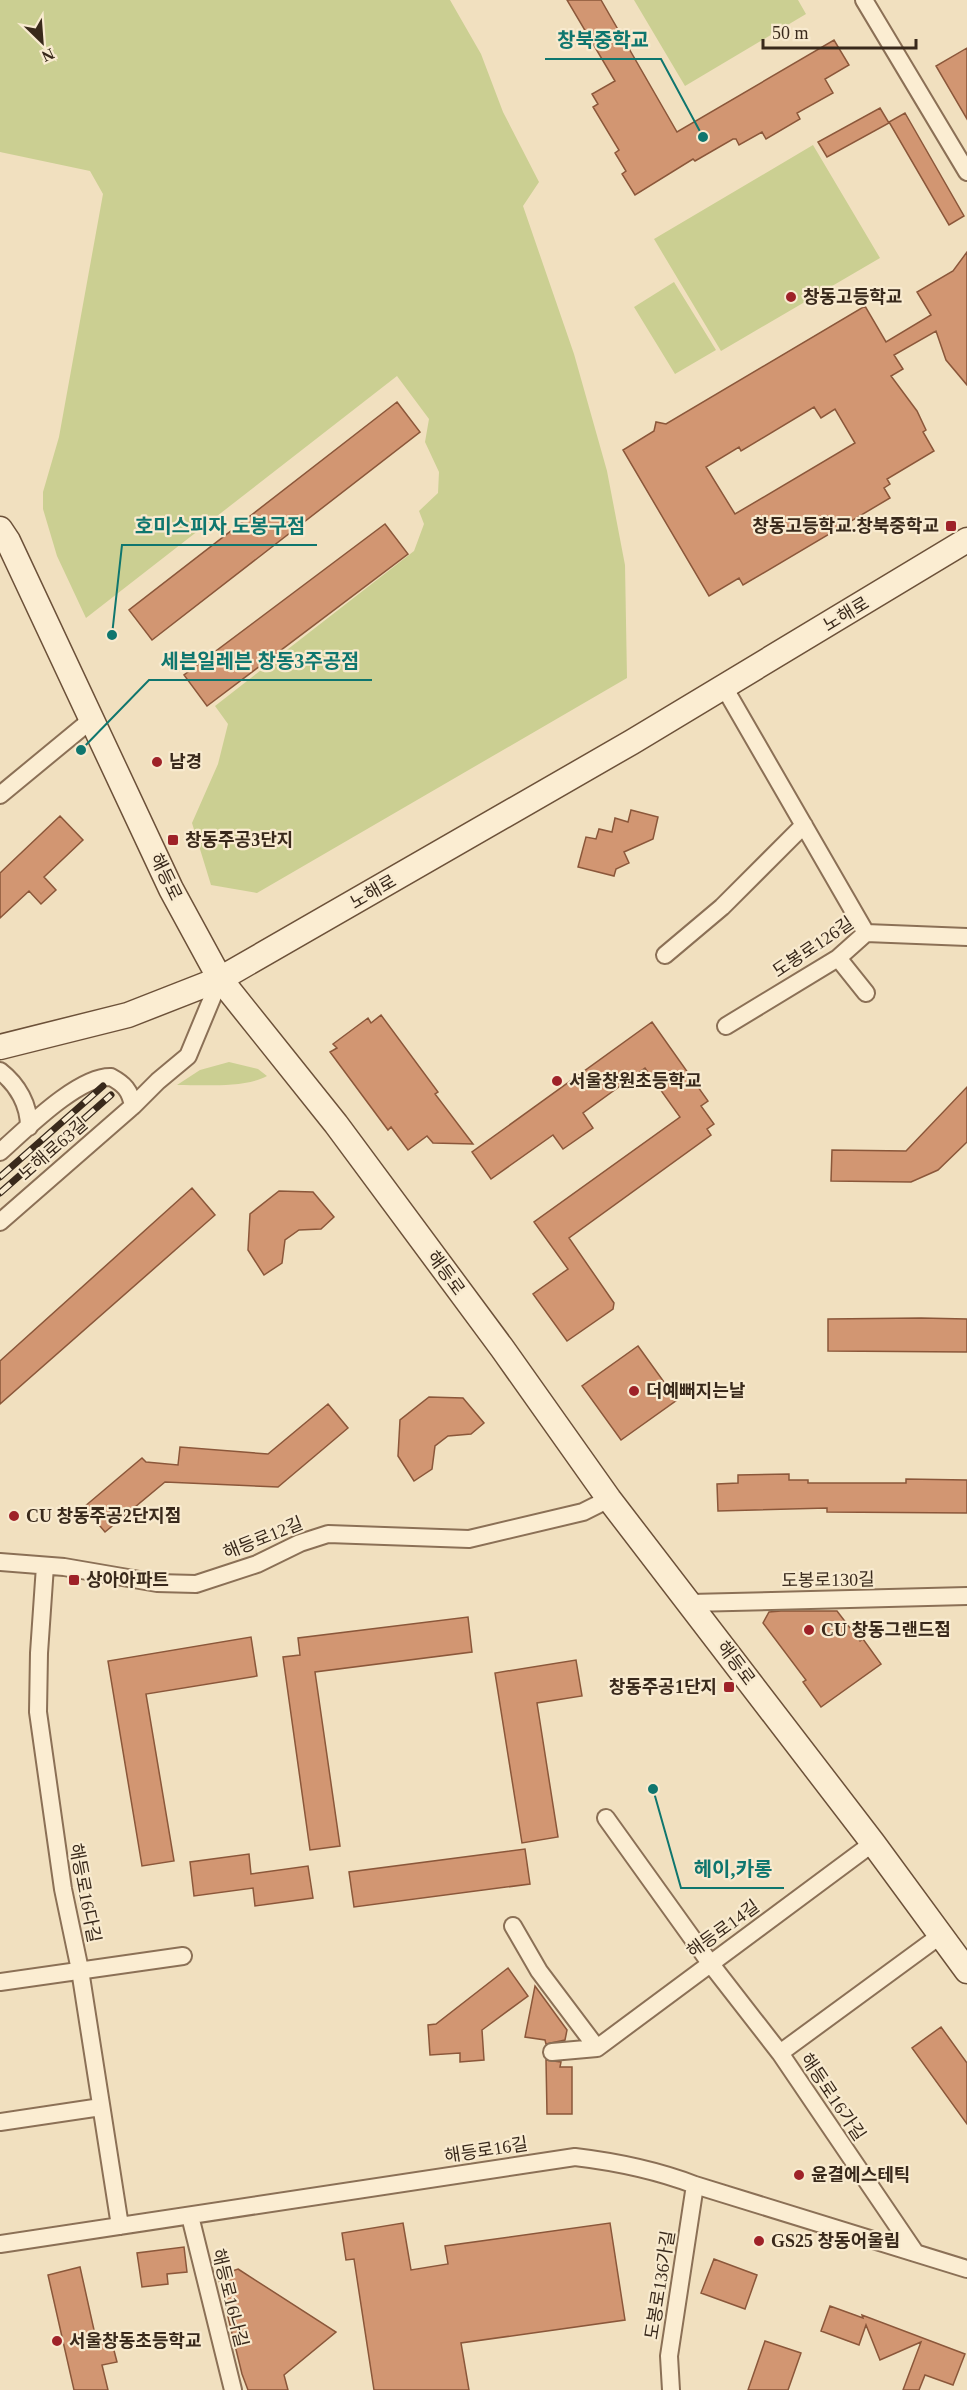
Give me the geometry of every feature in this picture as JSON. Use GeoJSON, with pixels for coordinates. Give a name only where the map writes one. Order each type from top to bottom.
{"type":"FeatureCollection","features":[{"type":"Feature","properties":{"kind":"main road","name":"해등로"},"geometry":{"type":"LineString","coordinates":[[0,529],[13,551],[171,889],[220,979],[336,1124],[502,1348],[609,1499],[873,1843],[967,1971]]}},
{"type":"Feature","properties":{"kind":"main road","name":"노해로"},"geometry":{"type":"LineString","coordinates":[[0,1047],[128,1015],[220,979],[724,687],[967,540]]}},
{"type":"Feature","properties":{"kind":"street"},"geometry":{"type":"LineString","coordinates":[[864,0],[967,172]]}},
{"type":"Feature","properties":{"kind":"street"},"geometry":{"type":"LineString","coordinates":[[724,687],[866,933]]}},
{"type":"Feature","properties":{"kind":"street"},"geometry":{"type":"LineString","coordinates":[[0,795],[91,720]]}},
{"type":"Feature","properties":{"kind":"street"},"geometry":{"type":"LineString","coordinates":[[665,955],[722,907],[804,825]]}},
{"type":"Feature","properties":{"kind":"street","name":"도봉로126길"},"geometry":{"type":"LineString","coordinates":[[726,1026],[837,958],[866,933],[967,937]]}},
{"type":"Feature","properties":{"kind":"street"},"geometry":{"type":"LineString","coordinates":[[837,958],[866,993]]}},
{"type":"Feature","properties":{"kind":"street","name":"노해로63길"},"geometry":{"type":"LineString","coordinates":[[0,1222],[188,1056],[220,979]]}},
{"type":"Feature","properties":{"kind":"street"},"geometry":{"type":"LineString","coordinates":[[0,1071],[15,1085],[22,1098],[29,1115],[29,1127]]}},
{"type":"Feature","properties":{"kind":"street","name":"노해로63길"},"geometry":{"type":"LineString","coordinates":[[0,1152],[71,1092],[90,1081],[105,1076],[111,1077],[126,1087],[131,1095],[133,1106]]}},
{"type":"Feature","properties":{"kind":"street","name":"해등로12길"},"geometry":{"type":"LineString","coordinates":[[0,1562],[45,1566],[157,1583],[196,1584],[257,1564],[300,1543],[328,1534],[469,1539],[583,1512],[609,1499]]}},
{"type":"Feature","properties":{"kind":"street","name":"해등로16다길"},"geometry":{"type":"LineString","coordinates":[[45,1566],[39,1653],[38,1712],[63,1889],[80,1970],[120,2226]]}},
{"type":"Feature","properties":{"kind":"street","name":"도봉로130길"},"geometry":{"type":"LineString","coordinates":[[690,1603],[966,1598]]}},
{"type":"Feature","properties":{"kind":"street","name":"해등로16가길"},"geometry":{"type":"LineString","coordinates":[[606,1818],[710,1963],[780,2053],[915,2252]]}},
{"type":"Feature","properties":{"kind":"street","name":"해등로14길"},"geometry":{"type":"LineString","coordinates":[[597,2048],[873,1843]]}},
{"type":"Feature","properties":{"kind":"street"},"geometry":{"type":"LineString","coordinates":[[513,1926],[539,1971],[597,2048]]}},
{"type":"Feature","properties":{"kind":"street","name":"해등로16가길"},"geometry":{"type":"LineString","coordinates":[[780,2053],[941,1935]]}},
{"type":"Feature","properties":{"kind":"street"},"geometry":{"type":"LineString","coordinates":[[0,1982],[183,1956]]}},
{"type":"Feature","properties":{"kind":"street"},"geometry":{"type":"LineString","coordinates":[[552,2052],[597,2048]]}},
{"type":"Feature","properties":{"kind":"street"},"geometry":{"type":"LineString","coordinates":[[0,2122],[101,2107]]}},
{"type":"Feature","properties":{"kind":"street","name":"해등로16길"},"geometry":{"type":"LineString","coordinates":[[0,2244],[575,2157],[619,2163],[666,2174],[967,2269]]}},
{"type":"Feature","properties":{"kind":"street","name":"도봉로136가길"},"geometry":{"type":"LineString","coordinates":[[671,2390],[669,2356],[695,2185]]}},
{"type":"Feature","properties":{"kind":"street","name":"해등로16나길"},"geometry":{"type":"LineString","coordinates":[[190,2216],[233,2390]]}},
{"type":"Feature","properties":{"kind":"green space"},"geometry":{"type":"Polygon","coordinates":[[[0,0],[450,0],[481,54],[503,112],[539,182],[523,206],[574,354],[607,471],[625,565],[627,678],[257,893],[211,885],[192,823],[218,764],[228,724],[215,706],[414,551],[424,524],[419,511],[438,493],[439,472],[425,442],[429,419],[397,376],[86,618],[57,556],[43,509],[43,492],[59,437],[103,194],[90,171],[0,152],[0,0]]]}},
{"type":"Feature","properties":{"kind":"green space"},"geometry":{"type":"Polygon","coordinates":[[[634,0],[798,0],[806,14],[685,86],[634,0]]]}},
{"type":"Feature","properties":{"kind":"green space"},"geometry":{"type":"Polygon","coordinates":[[[813,145],[880,258],[721,351],[654,239],[813,145]]]}},
{"type":"Feature","properties":{"kind":"green space"},"geometry":{"type":"Polygon","coordinates":[[[674,282],[716,350],[675,374],[634,307],[674,282]]]}},
{"type":"Feature","properties":{"kind":"green space"},"geometry":{"type":"Polygon","coordinates":[[[229,1062],[258,1069],[267,1076],[235,1084],[177,1085],[200,1070],[229,1062]]]}},
{"type":"Feature","properties":{"kind":"building"},"geometry":{"type":"Polygon","coordinates":[[[567,0],[601,0],[677,132],[834,40],[849,65],[825,79],[833,93],[797,113],[800,119],[766,139],[762,132],[739,145],[736,139],[733,139],[695,161],[693,159],[635,195],[622,174],[626,171],[615,153],[619,150],[593,107],[598,104],[592,94],[615,81],[567,0]]]}},
{"type":"Feature","properties":{"kind":"building"},"geometry":{"type":"Polygon","coordinates":[[[967,48],[967,119],[936,66],[967,48]]]}},
{"type":"Feature","properties":{"kind":"building"},"geometry":{"type":"Polygon","coordinates":[[[880,108],[889,123],[827,157],[818,142],[880,108]]]}},
{"type":"Feature","properties":{"kind":"building"},"geometry":{"type":"Polygon","coordinates":[[[905,113],[964,216],[949,225],[889,122],[905,113]]]}},
{"type":"Feature","properties":{"kind":"building"},"geometry":{"type":"Polygon","coordinates":[[[967,252],[967,385],[946,360],[936,331],[894,355],[903,369],[891,376],[917,411],[926,430],[923,432],[934,451],[887,479],[890,484],[884,488],[890,498],[743,585],[739,578],[709,596],[623,450],[654,431],[656,422],[666,424],[865,306],[886,342],[931,315],[917,292],[953,271],[967,252]],[[814,407],[741,451],[739,447],[706,467],[735,514],[855,443],[835,409],[821,418],[814,407]]]}},
{"type":"Feature","properties":{"kind":"building"},"geometry":{"type":"Polygon","coordinates":[[[397,402],[420,432],[152,640],[129,610],[397,402]]]}},
{"type":"Feature","properties":{"kind":"building"},"geometry":{"type":"Polygon","coordinates":[[[385,524],[408,554],[207,706],[184,675],[385,524]]]}},
{"type":"Feature","properties":{"kind":"building"},"geometry":{"type":"Polygon","coordinates":[[[631,810],[658,817],[653,839],[624,852],[629,863],[616,869],[614,876],[578,867],[586,837],[596,839],[599,829],[612,832],[615,818],[628,822],[631,810]]]}},
{"type":"Feature","properties":{"kind":"building"},"geometry":{"type":"Polygon","coordinates":[[[60,816],[83,840],[44,877],[56,890],[41,904],[29,891],[0,918],[0,873],[60,816]]]}},
{"type":"Feature","properties":{"kind":"building"},"geometry":{"type":"Polygon","coordinates":[[[381,1015],[438,1092],[435,1094],[473,1144],[433,1143],[427,1136],[408,1150],[391,1127],[388,1130],[330,1052],[337,1048],[333,1044],[368,1018],[371,1023],[381,1015]]]}},
{"type":"Feature","properties":{"kind":"building"},"geometry":{"type":"Polygon","coordinates":[[[652,1022],[708,1101],[701,1106],[714,1124],[707,1129],[711,1135],[569,1238],[614,1303],[613,1309],[567,1341],[533,1294],[568,1269],[534,1222],[680,1117],[645,1068],[583,1113],[593,1128],[563,1149],[553,1135],[491,1179],[472,1152],[652,1022]]]}},
{"type":"Feature","properties":{"kind":"building"},"geometry":{"type":"Polygon","coordinates":[[[967,1087],[967,1142],[938,1170],[911,1182],[831,1181],[832,1150],[906,1151],[967,1087]]]}},
{"type":"Feature","properties":{"kind":"building"},"geometry":{"type":"Polygon","coordinates":[[[192,1188],[215,1215],[0,1404],[0,1361],[192,1188]]]}},
{"type":"Feature","properties":{"kind":"building"},"geometry":{"type":"Polygon","coordinates":[[[279,1191],[313,1192],[334,1217],[321,1229],[299,1230],[285,1240],[282,1263],[264,1275],[248,1250],[250,1214],[279,1191]]]}},
{"type":"Feature","properties":{"kind":"building"},"geometry":{"type":"Polygon","coordinates":[[[828,1319],[967,1319],[967,1352],[828,1351],[828,1319]]]}},
{"type":"Feature","properties":{"kind":"building"},"geometry":{"type":"Polygon","coordinates":[[[638,1346],[677,1400],[621,1440],[582,1386],[638,1346]]]}},
{"type":"Feature","properties":{"kind":"building"},"geometry":{"type":"Polygon","coordinates":[[[429,1397],[463,1398],[484,1423],[471,1434],[448,1436],[435,1446],[432,1469],[414,1481],[398,1456],[400,1420],[429,1397]]]}},
{"type":"Feature","properties":{"kind":"building"},"geometry":{"type":"Polygon","coordinates":[[[328,1404],[348,1428],[278,1487],[165,1482],[105,1532],[84,1507],[142,1458],[146,1462],[178,1465],[180,1447],[268,1454],[328,1404]]]}},
{"type":"Feature","properties":{"kind":"building"},"geometry":{"type":"Polygon","coordinates":[[[789,1474],[789,1480],[808,1480],[808,1483],[906,1483],[906,1479],[967,1480],[967,1513],[827,1512],[827,1508],[718,1511],[717,1484],[738,1483],[738,1475],[789,1474]]]}},
{"type":"Feature","properties":{"kind":"building"},"geometry":{"type":"Polygon","coordinates":[[[837,1611],[860,1641],[863,1639],[881,1664],[821,1707],[803,1682],[806,1680],[763,1623],[769,1612],[837,1611]]]}},
{"type":"Feature","properties":{"kind":"building"},"geometry":{"type":"Polygon","coordinates":[[[468,1617],[472,1652],[315,1672],[340,1846],[310,1850],[283,1657],[300,1655],[298,1638],[468,1617]]]}},
{"type":"Feature","properties":{"kind":"building"},"geometry":{"type":"Polygon","coordinates":[[[251,1637],[257,1676],[146,1694],[174,1861],[142,1866],[108,1661],[251,1637]]]}},
{"type":"Feature","properties":{"kind":"building"},"geometry":{"type":"Polygon","coordinates":[[[576,1660],[582,1696],[537,1703],[558,1837],[522,1843],[495,1673],[576,1660]]]}},
{"type":"Feature","properties":{"kind":"building"},"geometry":{"type":"Polygon","coordinates":[[[525,1849],[530,1884],[354,1907],[349,1872],[525,1849]]]}},
{"type":"Feature","properties":{"kind":"building"},"geometry":{"type":"Polygon","coordinates":[[[249,1854],[251,1874],[308,1866],[313,1898],[255,1906],[253,1888],[194,1896],[190,1862],[249,1854]]]}},
{"type":"Feature","properties":{"kind":"building"},"geometry":{"type":"Polygon","coordinates":[[[508,1968],[528,1996],[482,2030],[484,2060],[460,2062],[460,2053],[430,2055],[428,2025],[436,2024],[508,1968]]]}},
{"type":"Feature","properties":{"kind":"building"},"geometry":{"type":"Polygon","coordinates":[[[535,1986],[567,2030],[565,2040],[546,2044],[545,2040],[525,2037],[535,1986]]]}},
{"type":"Feature","properties":{"kind":"building"},"geometry":{"type":"Polygon","coordinates":[[[941,2027],[967,2063],[967,2124],[912,2048],[941,2027]]]}},
{"type":"Feature","properties":{"kind":"building"},"geometry":{"type":"Polygon","coordinates":[[[546,2060],[561,2062],[560,2067],[572,2067],[572,2114],[547,2114],[546,2060]]]}},
{"type":"Feature","properties":{"kind":"building"},"geometry":{"type":"Polygon","coordinates":[[[403,2223],[411,2270],[448,2264],[445,2246],[610,2223],[625,2320],[461,2343],[469,2390],[374,2390],[354,2259],[346,2260],[342,2233],[403,2223]]]}},
{"type":"Feature","properties":{"kind":"building"},"geometry":{"type":"Polygon","coordinates":[[[184,2247],[187,2272],[167,2274],[168,2284],[142,2287],[137,2253],[184,2247]]]}},
{"type":"Feature","properties":{"kind":"building"},"geometry":{"type":"Polygon","coordinates":[[[714,2259],[757,2275],[745,2309],[701,2293],[714,2259]]]}},
{"type":"Feature","properties":{"kind":"building"},"geometry":{"type":"Polygon","coordinates":[[[80,2267],[96,2339],[110,2335],[117,2362],[102,2365],[108,2390],[74,2390],[48,2275],[80,2267]]]}},
{"type":"Feature","properties":{"kind":"building"},"geometry":{"type":"Polygon","coordinates":[[[238,2269],[336,2332],[284,2375],[288,2390],[248,2390],[218,2276],[238,2269]]]}},
{"type":"Feature","properties":{"kind":"building"},"geometry":{"type":"Polygon","coordinates":[[[830,2306],[863,2318],[862,2315],[965,2354],[953,2385],[925,2375],[919,2390],[903,2390],[921,2342],[880,2360],[866,2325],[859,2345],[821,2331],[830,2306]]]}},
{"type":"Feature","properties":{"kind":"building"},"geometry":{"type":"Polygon","coordinates":[[[765,2341],[801,2353],[788,2390],[748,2390],[765,2341]]]}},
{"type":"Feature","properties":{"kind":"railway"},"geometry":{"type":"LineString","coordinates":[[0,1177],[103,1086]]}},
{"type":"Feature","properties":{"kind":"railway"},"geometry":{"type":"LineString","coordinates":[[0,1193],[111,1095]]}},
{"type":"Feature","properties":{"kind":"place","name":"창북중학교"},"geometry":{"type":"Point","coordinates":[703,137]}},
{"type":"Feature","properties":{"kind":"place","name":"창동고등학교"},"geometry":{"type":"Point","coordinates":[791,297]}},
{"type":"Feature","properties":{"kind":"place","name":"창동고등학교.창북중학교"},"geometry":{"type":"Point","coordinates":[951,526]}},
{"type":"Feature","properties":{"kind":"place","name":"호미스피자 도봉구점"},"geometry":{"type":"Point","coordinates":[112,635]}},
{"type":"Feature","properties":{"kind":"place","name":"세븐일레븐 창동3주공점"},"geometry":{"type":"Point","coordinates":[81,750]}},
{"type":"Feature","properties":{"kind":"place","name":"남경"},"geometry":{"type":"Point","coordinates":[157,762]}},
{"type":"Feature","properties":{"kind":"place","name":"창동주공3단지"},"geometry":{"type":"Point","coordinates":[173,840]}},
{"type":"Feature","properties":{"kind":"place","name":"서울창원초등학교"},"geometry":{"type":"Point","coordinates":[557,1081]}},
{"type":"Feature","properties":{"kind":"place","name":"더예뻐지는날"},"geometry":{"type":"Point","coordinates":[634,1391]}},
{"type":"Feature","properties":{"kind":"place","name":"CU 창동주공2단지점"},"geometry":{"type":"Point","coordinates":[14,1516]}},
{"type":"Feature","properties":{"kind":"place","name":"상아아파트"},"geometry":{"type":"Point","coordinates":[74,1580]}},
{"type":"Feature","properties":{"kind":"place","name":"CU 창동그랜드점"},"geometry":{"type":"Point","coordinates":[809,1630]}},
{"type":"Feature","properties":{"kind":"place","name":"창동주공1단지"},"geometry":{"type":"Point","coordinates":[729,1687]}},
{"type":"Feature","properties":{"kind":"place","name":"헤이,카롱"},"geometry":{"type":"Point","coordinates":[653,1789]}},
{"type":"Feature","properties":{"kind":"place","name":"윤결에스테틱"},"geometry":{"type":"Point","coordinates":[799,2175]}},
{"type":"Feature","properties":{"kind":"place","name":"GS25 창동어울림"},"geometry":{"type":"Point","coordinates":[759,2241]}},
{"type":"Feature","properties":{"kind":"place","name":"서울창동초등학교"},"geometry":{"type":"Point","coordinates":[57,2341]}}]}
